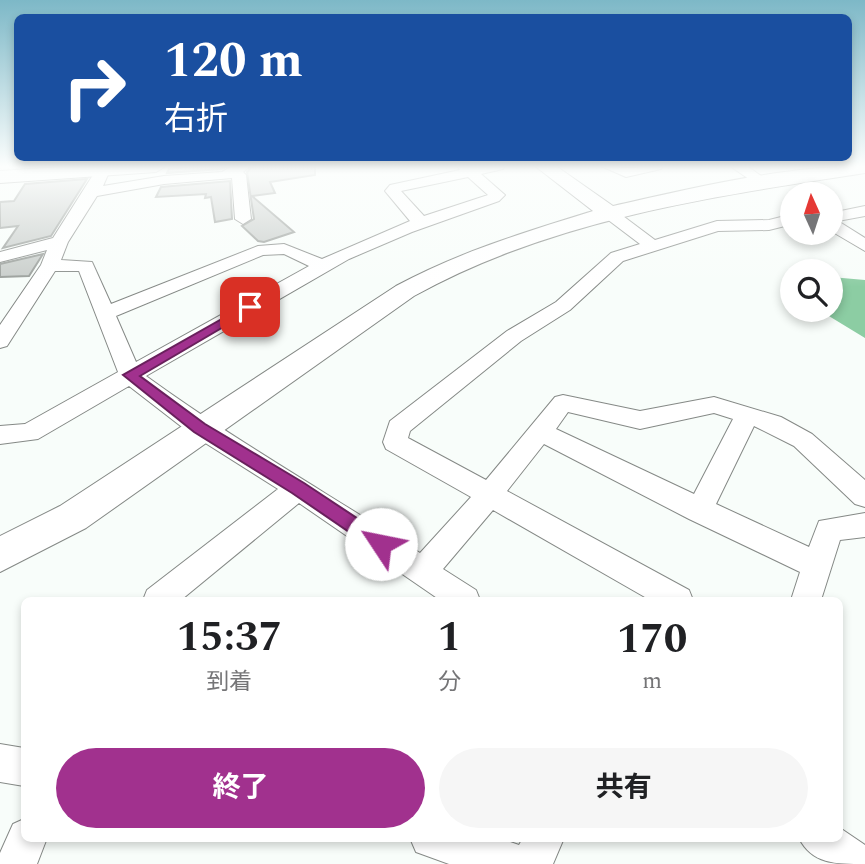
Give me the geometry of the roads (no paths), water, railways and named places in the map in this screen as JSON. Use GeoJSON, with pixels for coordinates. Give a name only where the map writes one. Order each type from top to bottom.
{"type":"FeatureCollection","features":[{"type":"Feature","properties":{"kind":"street"},"geometry":{"type":"LineString","coordinates":[[0,341],[50,265],[59,242],[83,206]]}},
{"type":"Feature","properties":{"kind":"street"},"geometry":{"type":"LineString","coordinates":[[242,206],[243,219]]}},
{"type":"Feature","properties":{"kind":"street"},"geometry":{"type":"LineString","coordinates":[[406,206],[419,221]]}},
{"type":"Feature","properties":{"kind":"street"},"geometry":{"type":"LineString","coordinates":[[0,435],[29,433],[322,265],[419,221],[467,206]]}},
{"type":"Feature","properties":{"kind":"street"},"geometry":{"type":"LineString","coordinates":[[600,206],[653,246]]}},
{"type":"Feature","properties":{"kind":"street"},"geometry":{"type":"LineString","coordinates":[[0,555],[73,517],[200,428],[405,291],[447,268],[500,247],[638,206]]}},
{"type":"Feature","properties":{"kind":"street"},"geometry":{"type":"LineString","coordinates":[[844,215],[865,211]]}},
{"type":"Feature","properties":{"kind":"street"},"geometry":{"type":"LineString","coordinates":[[673,597],[395,442],[399,427],[514,336],[563,306],[617,257],[717,226],[780,222]]}},
{"type":"Feature","properties":{"kind":"street"},"geometry":{"type":"LineString","coordinates":[[844,232],[865,246]]}},
{"type":"Feature","properties":{"kind":"street"},"geometry":{"type":"LineString","coordinates":[[0,257],[59,242]]}},
{"type":"Feature","properties":{"kind":"street"},"geometry":{"type":"LineString","coordinates":[[105,314],[276,247],[286,248],[322,265]]}},
{"type":"Feature","properties":{"kind":"street"},"geometry":{"type":"LineString","coordinates":[[50,265],[86,266],[130,375],[200,428],[298,488],[460,597]]}},
{"type":"Feature","properties":{"kind":"street"},"geometry":{"type":"LineString","coordinates":[[422,572],[489,495],[563,403],[640,420],[714,405],[747,415],[772,423],[803,440],[865,496]]}},
{"type":"Feature","properties":{"kind":"street"},"geometry":{"type":"LineString","coordinates":[[699,511],[747,415]]}},
{"type":"Feature","properties":{"kind":"street"},"geometry":{"type":"LineString","coordinates":[[540,432],[699,511],[816,565]]}},
{"type":"Feature","properties":{"kind":"street"},"geometry":{"type":"LineString","coordinates":[[162,597],[298,488]]}},
{"type":"Feature","properties":{"kind":"street"},"geometry":{"type":"LineString","coordinates":[[807,597],[829,529],[865,525]]}},
{"type":"Feature","properties":{"kind":"street"},"geometry":{"type":"LineString","coordinates":[[0,764],[21,767]]}},
{"type":"Feature","properties":{"kind":"street"},"geometry":{"type":"LineString","coordinates":[[16,864],[25,842]]}},
{"type":"Feature","properties":{"kind":"street"},"geometry":{"type":"LineString","coordinates":[[443,842],[515,864]]}},
{"type":"Feature","properties":{"kind":"street"},"geometry":{"type":"LineString","coordinates":[[531,864],[542,842]]}},
{"type":"Feature","properties":{"kind":"street"},"geometry":{"type":"LineString","coordinates":[[825,842],[858,864]]}}]}
